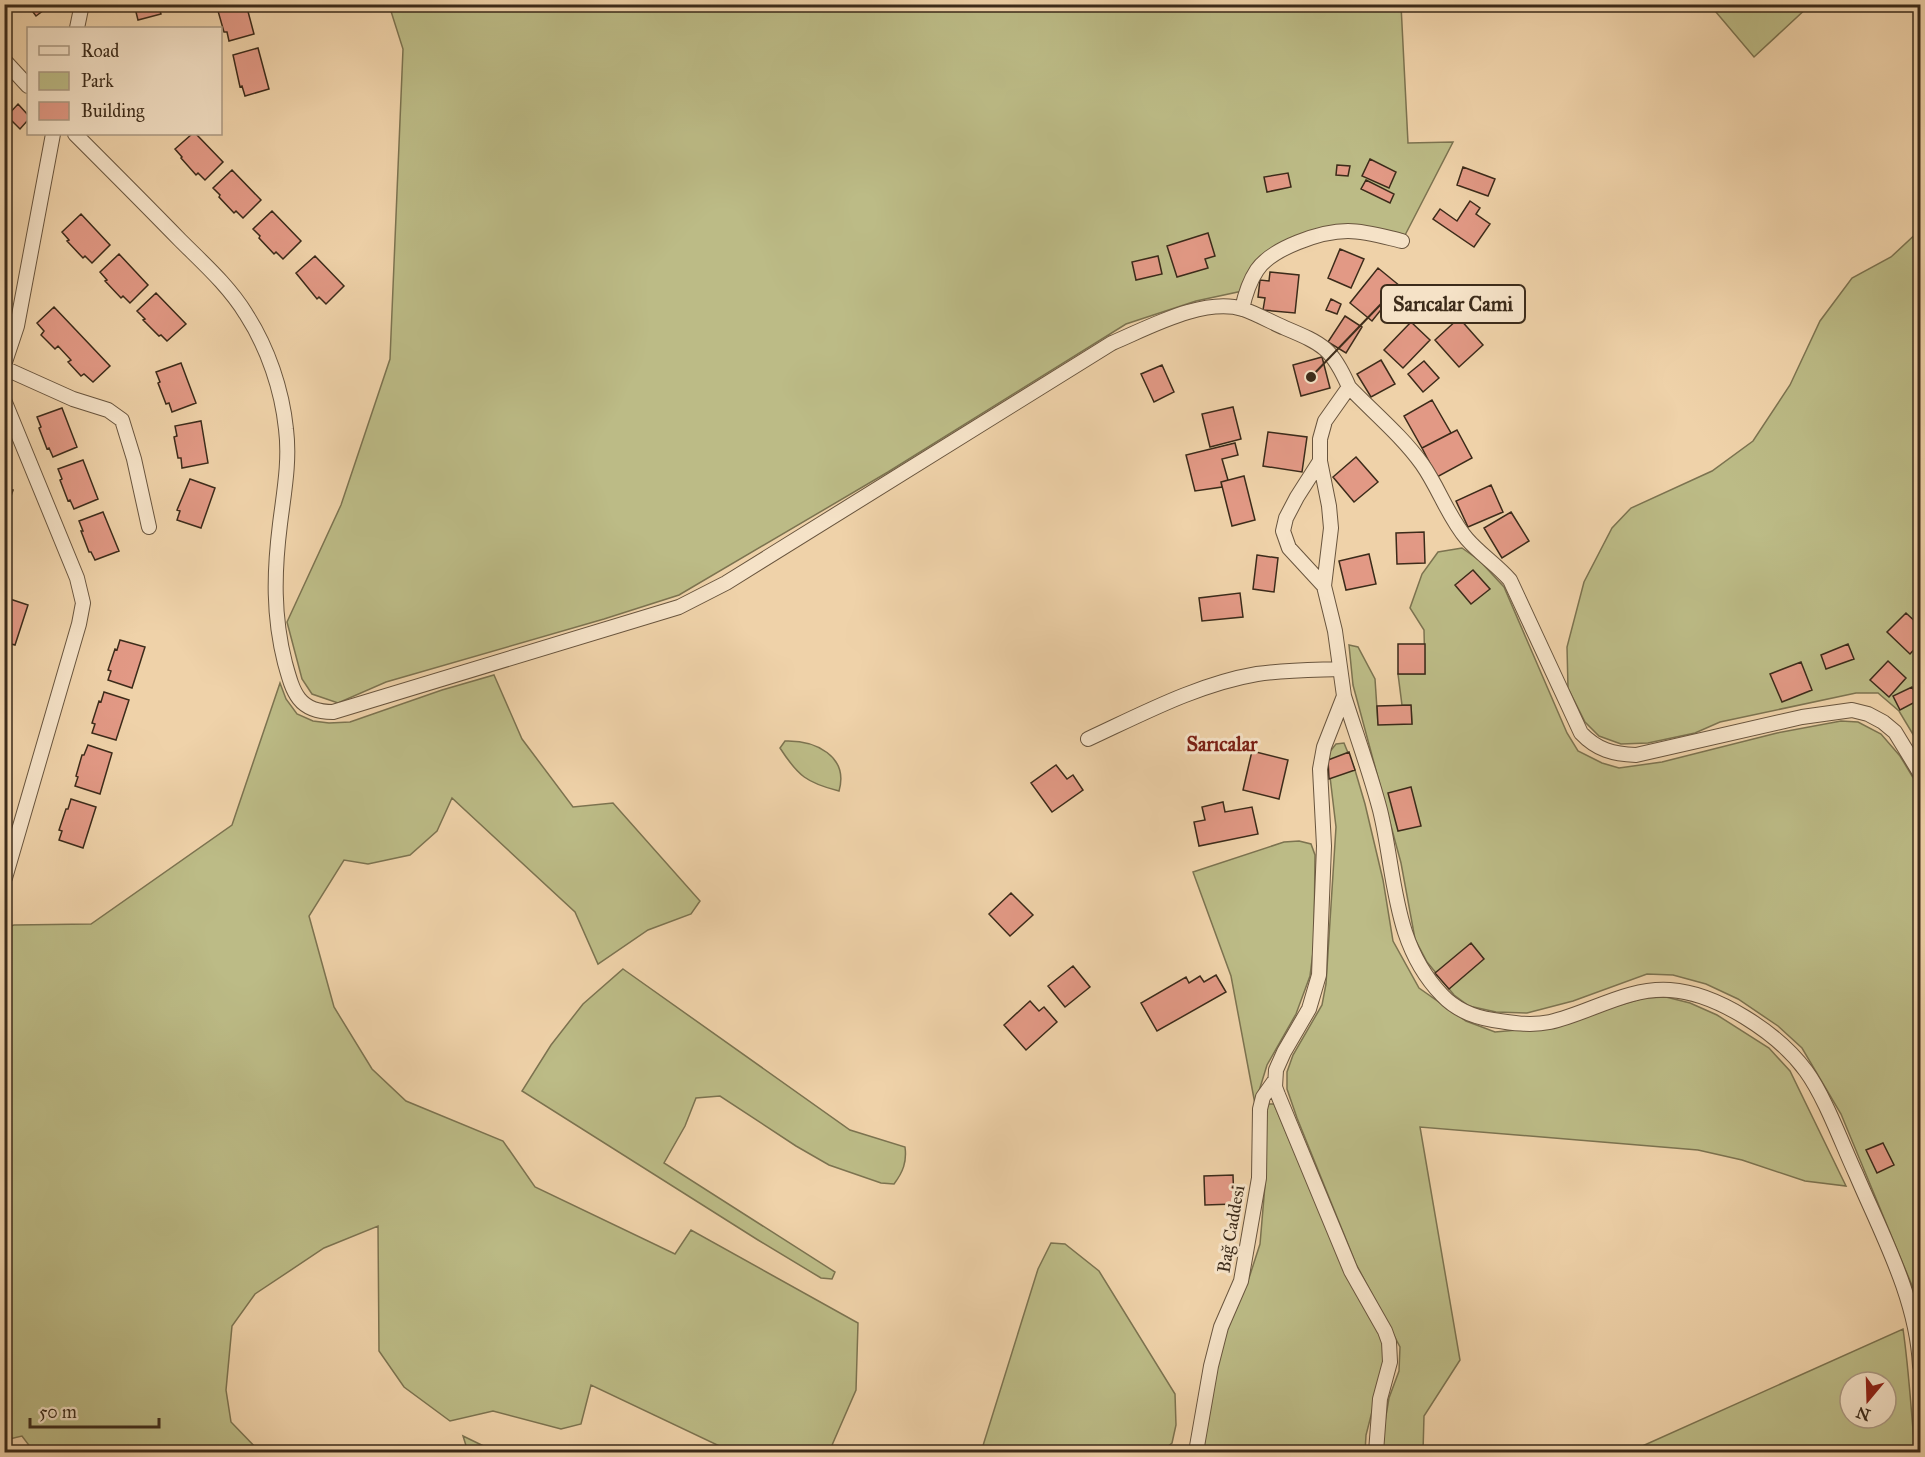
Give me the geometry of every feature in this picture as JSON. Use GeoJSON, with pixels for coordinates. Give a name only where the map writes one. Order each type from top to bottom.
{"type":"FeatureCollection","features":[{"type":"Feature","properties":{"kind":"street"},"geometry":{"type":"LineString","coordinates":[[77,27],[82,4]]}},
{"type":"Feature","properties":{"kind":"street"},"geometry":{"type":"LineString","coordinates":[[4,60],[27,85]]}},
{"type":"Feature","properties":{"kind":"street"},"geometry":{"type":"LineString","coordinates":[[53,135],[17,326],[4,366],[73,399],[108,411],[122,420],[134,459],[149,527]]}},
{"type":"Feature","properties":{"kind":"street"},"geometry":{"type":"LineString","coordinates":[[76,135],[190,249],[233,296],[253,325],[271,367],[281,394],[288,449],[288,470],[276,558],[275,609],[278,634],[295,695],[303,703],[322,712],[333,712],[679,607],[736,577],[1112,343],[1195,310],[1221,306],[1242,309],[1293,331],[1328,350],[1338,363],[1349,387],[1410,447],[1424,467],[1457,526],[1468,540],[1496,564],[1510,580],[1581,733],[1590,743],[1602,750],[1636,755],[1802,717],[1852,710],[1868,714],[1884,722],[1895,732],[1920,773]]}},
{"type":"Feature","properties":{"kind":"street"},"geometry":{"type":"LineString","coordinates":[[1242,309],[1251,279],[1267,259],[1305,240],[1327,233],[1348,231],[1365,232],[1402,241]]}},
{"type":"Feature","properties":{"kind":"street"},"geometry":{"type":"LineString","coordinates":[[1349,387],[1324,421],[1321,429],[1320,461],[1331,528],[1324,586],[1335,631],[1344,696],[1380,809],[1398,913],[1405,937],[1429,978],[1443,996],[1461,1010],[1484,1019],[1529,1024],[1550,1022],[1635,993],[1671,990],[1709,999],[1751,1022],[1772,1037],[1806,1072],[1846,1153],[1898,1273],[1914,1320],[1920,1366]]}},
{"type":"Feature","properties":{"kind":"street"},"geometry":{"type":"LineString","coordinates":[[4,400],[77,578],[83,603],[79,624],[5,878]]}},
{"type":"Feature","properties":{"kind":"street"},"geometry":{"type":"LineString","coordinates":[[1320,461],[1297,497],[1282,531],[1289,548],[1324,586]]}},
{"type":"Feature","properties":{"kind":"street"},"geometry":{"type":"LineString","coordinates":[[1088,739],[1211,686],[1256,674],[1292,670],[1340,669]]}},
{"type":"Feature","properties":{"kind":"street","name":"Bağ Caddesi"},"geometry":{"type":"LineString","coordinates":[[1197,1452],[1216,1346],[1221,1327],[1241,1281],[1259,1178],[1260,1109],[1263,1097],[1275,1080],[1276,1070],[1284,1052],[1309,1008],[1319,975],[1324,846],[1320,770],[1324,747],[1344,696]]}},
{"type":"Feature","properties":{"kind":"street"},"geometry":{"type":"LineString","coordinates":[[1275,1080],[1278,1095],[1351,1272],[1385,1330],[1389,1342],[1390,1362],[1379,1409],[1376,1452]]}},
{"type":"Feature","properties":{"kind":"green space"},"geometry":{"type":"Polygon","coordinates":[[[389,5],[1401,5],[1408,143],[1453,142],[1402,241],[1348,231],[1274,254],[1247,290],[1196,301],[1126,324],[888,472],[679,595],[386,682],[338,703],[312,694],[302,679],[287,622],[341,505],[390,359],[403,49],[389,5]]]}},
{"type":"Feature","properties":{"kind":"green space"},"geometry":{"type":"Polygon","coordinates":[[[1710,5],[1810,5],[1754,57],[1710,5]]]}},
{"type":"Feature","properties":{"kind":"green space"},"geometry":{"type":"Polygon","coordinates":[[[1920,230],[1920,746],[1899,711],[1878,693],[1856,693],[1720,722],[1695,733],[1648,743],[1621,744],[1599,736],[1585,722],[1568,688],[1567,647],[1584,582],[1612,528],[1631,508],[1712,471],[1753,441],[1790,385],[1820,321],[1852,278],[1891,257],[1920,230]]]}},
{"type":"Feature","properties":{"kind":"green space"},"geometry":{"type":"Polygon","coordinates":[[[1462,548],[1479,560],[1504,587],[1567,733],[1578,751],[1602,763],[1619,768],[1662,762],[1777,733],[1841,721],[1858,722],[1881,734],[1900,756],[1920,789],[1920,1305],[1841,1114],[1802,1048],[1778,1026],[1738,999],[1706,984],[1673,975],[1647,974],[1573,1001],[1527,1013],[1496,1012],[1469,1006],[1454,995],[1427,962],[1415,939],[1401,863],[1353,685],[1349,645],[1358,647],[1375,679],[1378,724],[1412,724],[1411,706],[1402,705],[1398,674],[1425,674],[1424,630],[1410,608],[1422,574],[1438,552],[1462,548]]]}},
{"type":"Feature","properties":{"kind":"green space"},"geometry":{"type":"Polygon","coordinates":[[[494,675],[522,739],[573,807],[613,803],[700,901],[691,914],[648,930],[598,964],[575,912],[452,798],[437,831],[410,855],[368,864],[344,860],[309,916],[334,1007],[372,1069],[406,1101],[503,1141],[535,1187],[675,1254],[691,1230],[858,1323],[856,1390],[829,1452],[732,1452],[591,1385],[581,1424],[561,1429],[493,1411],[450,1421],[404,1387],[379,1351],[378,1226],[324,1248],[255,1294],[232,1326],[226,1390],[231,1422],[260,1452],[34,1452],[22,1436],[5,1440],[5,928],[14,925],[91,924],[232,825],[280,683],[286,699],[297,714],[313,721],[329,723],[350,722],[442,690],[494,675]]]}},
{"type":"Feature","properties":{"kind":"green space"},"geometry":{"type":"Polygon","coordinates":[[[785,741],[808,743],[827,752],[839,768],[841,779],[839,791],[819,785],[798,772],[780,748],[785,741]]]}},
{"type":"Feature","properties":{"kind":"green space"},"geometry":{"type":"Polygon","coordinates":[[[1344,743],[1365,804],[1383,880],[1393,941],[1419,988],[1466,1021],[1495,1032],[1541,1028],[1644,998],[1666,997],[1690,1003],[1717,1015],[1769,1048],[1790,1071],[1846,1186],[1805,1181],[1742,1160],[1698,1150],[1420,1127],[1460,1360],[1424,1416],[1423,1452],[1382,1452],[1389,1398],[1399,1371],[1400,1347],[1356,1264],[1287,1089],[1287,1072],[1293,1055],[1322,1005],[1326,984],[1336,827],[1328,754],[1336,744],[1344,743]]]}},
{"type":"Feature","properties":{"kind":"green space"},"geometry":{"type":"Polygon","coordinates":[[[1299,841],[1311,844],[1315,855],[1314,944],[1310,976],[1296,1014],[1267,1065],[1255,1104],[1231,976],[1193,872],[1284,842],[1299,841]]]}},
{"type":"Feature","properties":{"kind":"green space"},"geometry":{"type":"Polygon","coordinates":[[[623,969],[850,1130],[905,1147],[905,1162],[897,1180],[894,1184],[881,1183],[829,1165],[720,1096],[696,1098],[685,1126],[664,1163],[835,1272],[832,1279],[821,1278],[758,1240],[522,1091],[551,1045],[583,1004],[623,969]]]}},
{"type":"Feature","properties":{"kind":"green space"},"geometry":{"type":"Polygon","coordinates":[[[1269,1104],[1274,1104],[1346,1273],[1381,1334],[1385,1349],[1383,1369],[1366,1435],[1365,1452],[1203,1452],[1218,1352],[1249,1278],[1260,1244],[1266,1173],[1265,1110],[1269,1104]]]}},
{"type":"Feature","properties":{"kind":"green space"},"geometry":{"type":"Polygon","coordinates":[[[1051,1243],[1065,1244],[1099,1271],[1175,1394],[1176,1425],[1172,1443],[1161,1452],[981,1452],[1038,1269],[1051,1243]]]}},
{"type":"Feature","properties":{"kind":"green space"},"geometry":{"type":"Polygon","coordinates":[[[1903,1329],[1915,1452],[1629,1452],[1903,1329]]]}},
{"type":"Feature","properties":{"kind":"green space"},"geometry":{"type":"Polygon","coordinates":[[[463,1436],[496,1452],[468,1452],[463,1436]]]}},
{"type":"Feature","properties":{"kind":"building"},"geometry":{"type":"Polygon","coordinates":[[[25,4],[52,4],[36,16],[25,4]]]}},
{"type":"Feature","properties":{"kind":"building"},"geometry":{"type":"Polygon","coordinates":[[[129,4],[158,4],[161,14],[138,20],[135,8],[131,10],[129,4]]]}},
{"type":"Feature","properties":{"kind":"building"},"geometry":{"type":"Polygon","coordinates":[[[219,4],[246,4],[254,34],[229,41],[218,11],[220,10],[219,4]]]}},
{"type":"Feature","properties":{"kind":"building"},"geometry":{"type":"Polygon","coordinates":[[[258,48],[269,89],[245,96],[242,86],[240,87],[233,55],[258,48]]]}},
{"type":"Feature","properties":{"kind":"building"},"geometry":{"type":"Polygon","coordinates":[[[18,104],[27,114],[27,121],[20,129],[7,116],[18,104]]]}},
{"type":"Feature","properties":{"kind":"building"},"geometry":{"type":"Polygon","coordinates":[[[191,135],[197,135],[223,162],[205,180],[198,173],[196,175],[175,149],[191,135]]]}},
{"type":"Feature","properties":{"kind":"building"},"geometry":{"type":"Polygon","coordinates":[[[1370,159],[1396,172],[1389,188],[1362,176],[1370,159]]]}},
{"type":"Feature","properties":{"kind":"building"},"geometry":{"type":"Polygon","coordinates":[[[1337,165],[1350,166],[1348,176],[1336,175],[1337,165]]]}},
{"type":"Feature","properties":{"kind":"building"},"geometry":{"type":"Polygon","coordinates":[[[1463,167],[1495,179],[1488,196],[1457,185],[1463,167]]]}},
{"type":"Feature","properties":{"kind":"building"},"geometry":{"type":"Polygon","coordinates":[[[232,170],[261,200],[243,218],[236,211],[234,213],[213,188],[232,170]]]}},
{"type":"Feature","properties":{"kind":"building"},"geometry":{"type":"Polygon","coordinates":[[[1288,173],[1291,187],[1267,192],[1264,177],[1288,173]]]}},
{"type":"Feature","properties":{"kind":"building"},"geometry":{"type":"Polygon","coordinates":[[[1366,180],[1394,194],[1390,203],[1361,189],[1366,180]]]}},
{"type":"Feature","properties":{"kind":"building"},"geometry":{"type":"Polygon","coordinates":[[[1470,201],[1480,208],[1476,214],[1490,224],[1474,247],[1433,219],[1440,209],[1457,221],[1470,201]]]}},
{"type":"Feature","properties":{"kind":"building"},"geometry":{"type":"Polygon","coordinates":[[[272,211],[301,241],[283,259],[276,252],[274,254],[253,229],[272,211]]]}},
{"type":"Feature","properties":{"kind":"building"},"geometry":{"type":"Polygon","coordinates":[[[81,214],[110,245],[92,263],[85,256],[83,258],[62,232],[81,214]]]}},
{"type":"Feature","properties":{"kind":"building"},"geometry":{"type":"Polygon","coordinates":[[[1208,233],[1215,256],[1205,259],[1208,268],[1177,277],[1167,246],[1208,233]]]}},
{"type":"Feature","properties":{"kind":"building"},"geometry":{"type":"Polygon","coordinates":[[[1340,249],[1364,259],[1351,288],[1328,278],[1340,249]]]}},
{"type":"Feature","properties":{"kind":"building"},"geometry":{"type":"Polygon","coordinates":[[[119,254],[148,285],[130,303],[123,296],[121,298],[100,272],[119,254]]]}},
{"type":"Feature","properties":{"kind":"building"},"geometry":{"type":"Polygon","coordinates":[[[315,256],[344,286],[326,304],[319,297],[317,299],[296,273],[315,256]]]}},
{"type":"Feature","properties":{"kind":"building"},"geometry":{"type":"Polygon","coordinates":[[[1158,256],[1162,274],[1136,280],[1132,262],[1158,256]]]}},
{"type":"Feature","properties":{"kind":"building"},"geometry":{"type":"Polygon","coordinates":[[[1378,268],[1400,286],[1372,321],[1350,303],[1378,268]]]}},
{"type":"Feature","properties":{"kind":"building"},"geometry":{"type":"Polygon","coordinates":[[[1270,272],[1299,275],[1295,313],[1263,310],[1265,298],[1258,297],[1260,280],[1269,281],[1270,272]]]}},
{"type":"Feature","properties":{"kind":"building"},"geometry":{"type":"Polygon","coordinates":[[[156,293],[186,324],[167,341],[143,320],[145,319],[137,311],[156,293]]]}},
{"type":"Feature","properties":{"kind":"building"},"geometry":{"type":"Polygon","coordinates":[[[1331,299],[1341,304],[1337,314],[1326,310],[1331,299]]]}},
{"type":"Feature","properties":{"kind":"building"},"geometry":{"type":"Polygon","coordinates":[[[54,307],[110,366],[93,382],[84,374],[81,376],[58,346],[55,349],[41,335],[44,331],[37,323],[54,307]]]}},
{"type":"Feature","properties":{"kind":"building"},"geometry":{"type":"Polygon","coordinates":[[[1345,316],[1362,327],[1346,353],[1328,342],[1345,316]]]}},
{"type":"Feature","properties":{"kind":"building"},"geometry":{"type":"Polygon","coordinates":[[[1459,318],[1483,345],[1459,367],[1435,340],[1459,318]]]}},
{"type":"Feature","properties":{"kind":"building"},"geometry":{"type":"Polygon","coordinates":[[[1411,322],[1430,340],[1403,368],[1384,350],[1411,322]]]}},
{"type":"Feature","properties":{"kind":"building"},"geometry":{"type":"Polygon","coordinates":[[[1322,357],[1330,388],[1301,396],[1293,365],[1322,357]]]}},
{"type":"Feature","properties":{"kind":"building"},"geometry":{"type":"Polygon","coordinates":[[[1381,360],[1395,384],[1371,397],[1357,374],[1381,360]]]}},
{"type":"Feature","properties":{"kind":"building"},"geometry":{"type":"Polygon","coordinates":[[[1424,361],[1439,378],[1423,392],[1408,374],[1424,361]]]}},
{"type":"Feature","properties":{"kind":"building"},"geometry":{"type":"Polygon","coordinates":[[[181,363],[196,403],[172,412],[169,403],[166,404],[156,372],[181,363]]]}},
{"type":"Feature","properties":{"kind":"building"},"geometry":{"type":"Polygon","coordinates":[[[1162,365],[1174,392],[1154,402],[1141,374],[1162,365]]]}},
{"type":"Feature","properties":{"kind":"building"},"geometry":{"type":"Polygon","coordinates":[[[1432,400],[1451,433],[1422,448],[1404,416],[1432,400]]]}},
{"type":"Feature","properties":{"kind":"building"},"geometry":{"type":"Polygon","coordinates":[[[1233,407],[1241,439],[1210,447],[1202,414],[1233,407]]]}},
{"type":"Feature","properties":{"kind":"building"},"geometry":{"type":"Polygon","coordinates":[[[62,408],[77,447],[53,457],[49,448],[47,449],[37,417],[62,408]]]}},
{"type":"Feature","properties":{"kind":"building"},"geometry":{"type":"Polygon","coordinates":[[[201,421],[208,463],[182,468],[174,437],[177,436],[175,426],[201,421]]]}},
{"type":"Feature","properties":{"kind":"building"},"geometry":{"type":"Polygon","coordinates":[[[1457,430],[1472,458],[1437,477],[1422,448],[1457,430]]]}},
{"type":"Feature","properties":{"kind":"building"},"geometry":{"type":"Polygon","coordinates":[[[1268,432],[1307,437],[1302,472],[1263,466],[1268,432]]]}},
{"type":"Feature","properties":{"kind":"building"},"geometry":{"type":"Polygon","coordinates":[[[1235,443],[1238,455],[1222,459],[1228,480],[1221,482],[1222,487],[1195,491],[1186,455],[1235,443]]]}},
{"type":"Feature","properties":{"kind":"building"},"geometry":{"type":"Polygon","coordinates":[[[1356,457],[1378,482],[1354,502],[1333,477],[1356,457]]]}},
{"type":"Feature","properties":{"kind":"building"},"geometry":{"type":"Polygon","coordinates":[[[83,460],[98,499],[74,509],[70,500],[68,501],[58,469],[83,460]]]}},
{"type":"Feature","properties":{"kind":"building"},"geometry":{"type":"Polygon","coordinates":[[[1244,476],[1255,520],[1232,526],[1221,482],[1244,476]]]}},
{"type":"Feature","properties":{"kind":"building"},"geometry":{"type":"Polygon","coordinates":[[[190,479],[215,488],[201,528],[177,520],[180,511],[177,510],[190,479]]]}},
{"type":"Feature","properties":{"kind":"building"},"geometry":{"type":"Polygon","coordinates":[[[1491,485],[1503,512],[1468,527],[1456,501],[1491,485]]]}},
{"type":"Feature","properties":{"kind":"building"},"geometry":{"type":"Polygon","coordinates":[[[4,488],[13,490],[4,517],[4,488]]]}},
{"type":"Feature","properties":{"kind":"building"},"geometry":{"type":"Polygon","coordinates":[[[103,512],[119,551],[95,560],[89,552],[79,521],[103,512]]]}},
{"type":"Feature","properties":{"kind":"building"},"geometry":{"type":"Polygon","coordinates":[[[1511,512],[1529,541],[1502,558],[1484,528],[1511,512]]]}},
{"type":"Feature","properties":{"kind":"building"},"geometry":{"type":"Polygon","coordinates":[[[1424,532],[1425,563],[1397,564],[1396,533],[1424,532]]]}},
{"type":"Feature","properties":{"kind":"building"},"geometry":{"type":"Polygon","coordinates":[[[1369,554],[1376,584],[1346,590],[1339,561],[1369,554]]]}},
{"type":"Feature","properties":{"kind":"building"},"geometry":{"type":"Polygon","coordinates":[[[1257,555],[1278,558],[1274,592],[1253,589],[1257,555]]]}},
{"type":"Feature","properties":{"kind":"building"},"geometry":{"type":"Polygon","coordinates":[[[1473,570],[1490,589],[1471,604],[1455,585],[1473,570]]]}},
{"type":"Feature","properties":{"kind":"building"},"geometry":{"type":"Polygon","coordinates":[[[1240,593],[1243,617],[1202,621],[1199,598],[1240,593]]]}},
{"type":"Feature","properties":{"kind":"building"},"geometry":{"type":"Polygon","coordinates":[[[4,597],[28,605],[15,645],[4,642],[4,597]]]}},
{"type":"Feature","properties":{"kind":"building"},"geometry":{"type":"Polygon","coordinates":[[[1906,613],[1920,626],[1920,643],[1910,654],[1887,632],[1906,613]]]}},
{"type":"Feature","properties":{"kind":"building"},"geometry":{"type":"Polygon","coordinates":[[[120,640],[145,647],[132,688],[108,680],[111,671],[108,670],[120,640]]]}},
{"type":"Feature","properties":{"kind":"building"},"geometry":{"type":"Polygon","coordinates":[[[1398,644],[1425,644],[1425,674],[1398,674],[1398,644]]]}},
{"type":"Feature","properties":{"kind":"building"},"geometry":{"type":"Polygon","coordinates":[[[1848,644],[1854,659],[1826,669],[1821,655],[1848,644]]]}},
{"type":"Feature","properties":{"kind":"building"},"geometry":{"type":"Polygon","coordinates":[[[1888,661],[1906,678],[1889,697],[1870,680],[1888,661]]]}},
{"type":"Feature","properties":{"kind":"building"},"geometry":{"type":"Polygon","coordinates":[[[1801,662],[1812,690],[1782,702],[1770,674],[1801,662]]]}},
{"type":"Feature","properties":{"kind":"building"},"geometry":{"type":"Polygon","coordinates":[[[1912,687],[1919,700],[1900,710],[1893,696],[1912,687]]]}},
{"type":"Feature","properties":{"kind":"building"},"geometry":{"type":"Polygon","coordinates":[[[104,692],[129,700],[116,740],[92,733],[95,724],[92,723],[104,692]]]}},
{"type":"Feature","properties":{"kind":"building"},"geometry":{"type":"Polygon","coordinates":[[[1411,705],[1412,724],[1378,725],[1377,706],[1411,705]]]}},
{"type":"Feature","properties":{"kind":"building"},"geometry":{"type":"Polygon","coordinates":[[[88,745],[112,753],[100,794],[75,786],[82,755],[88,745]]]}},
{"type":"Feature","properties":{"kind":"building"},"geometry":{"type":"Polygon","coordinates":[[[1252,751],[1288,760],[1279,799],[1243,790],[1252,751]]]}},
{"type":"Feature","properties":{"kind":"building"},"geometry":{"type":"Polygon","coordinates":[[[1349,752],[1355,770],[1329,779],[1328,760],[1349,752]]]}},
{"type":"Feature","properties":{"kind":"building"},"geometry":{"type":"Polygon","coordinates":[[[1056,765],[1067,779],[1073,775],[1083,790],[1052,812],[1031,783],[1056,765]]]}},
{"type":"Feature","properties":{"kind":"building"},"geometry":{"type":"Polygon","coordinates":[[[1411,787],[1421,826],[1398,831],[1388,793],[1411,787]]]}},
{"type":"Feature","properties":{"kind":"building"},"geometry":{"type":"Polygon","coordinates":[[[71,799],[96,807],[83,848],[59,840],[62,831],[59,830],[71,799]]]}},
{"type":"Feature","properties":{"kind":"building"},"geometry":{"type":"Polygon","coordinates":[[[1223,802],[1225,812],[1252,807],[1258,834],[1199,846],[1194,822],[1205,820],[1202,807],[1223,802]]]}},
{"type":"Feature","properties":{"kind":"building"},"geometry":{"type":"Polygon","coordinates":[[[1011,893],[1033,915],[1010,936],[989,914],[1011,893]]]}},
{"type":"Feature","properties":{"kind":"building"},"geometry":{"type":"Polygon","coordinates":[[[1471,943],[1484,959],[1449,989],[1435,973],[1471,943]]]}},
{"type":"Feature","properties":{"kind":"building"},"geometry":{"type":"Polygon","coordinates":[[[1073,966],[1090,987],[1065,1007],[1048,986],[1073,966]]]}},
{"type":"Feature","properties":{"kind":"building"},"geometry":{"type":"Polygon","coordinates":[[[1216,975],[1226,992],[1157,1031],[1141,1003],[1186,977],[1189,983],[1200,976],[1204,982],[1216,975]]]}},
{"type":"Feature","properties":{"kind":"building"},"geometry":{"type":"Polygon","coordinates":[[[1030,1001],[1039,1011],[1044,1007],[1057,1022],[1026,1050],[1004,1025],[1030,1001]]]}},
{"type":"Feature","properties":{"kind":"building"},"geometry":{"type":"Polygon","coordinates":[[[1883,1143],[1894,1165],[1877,1173],[1866,1150],[1883,1143]]]}},
{"type":"Feature","properties":{"kind":"building"},"geometry":{"type":"Polygon","coordinates":[[[1233,1175],[1234,1204],[1205,1205],[1204,1176],[1233,1175]]]}},
{"type":"Feature","properties":{"kind":"place","name":"Sarıcalar Cami"},"geometry":{"type":"Point","coordinates":[1311,377]}},
{"type":"Feature","properties":{"kind":"district","name":"Sarıcalar"},"geometry":{"type":"Point","coordinates":[1222,744]}}]}
